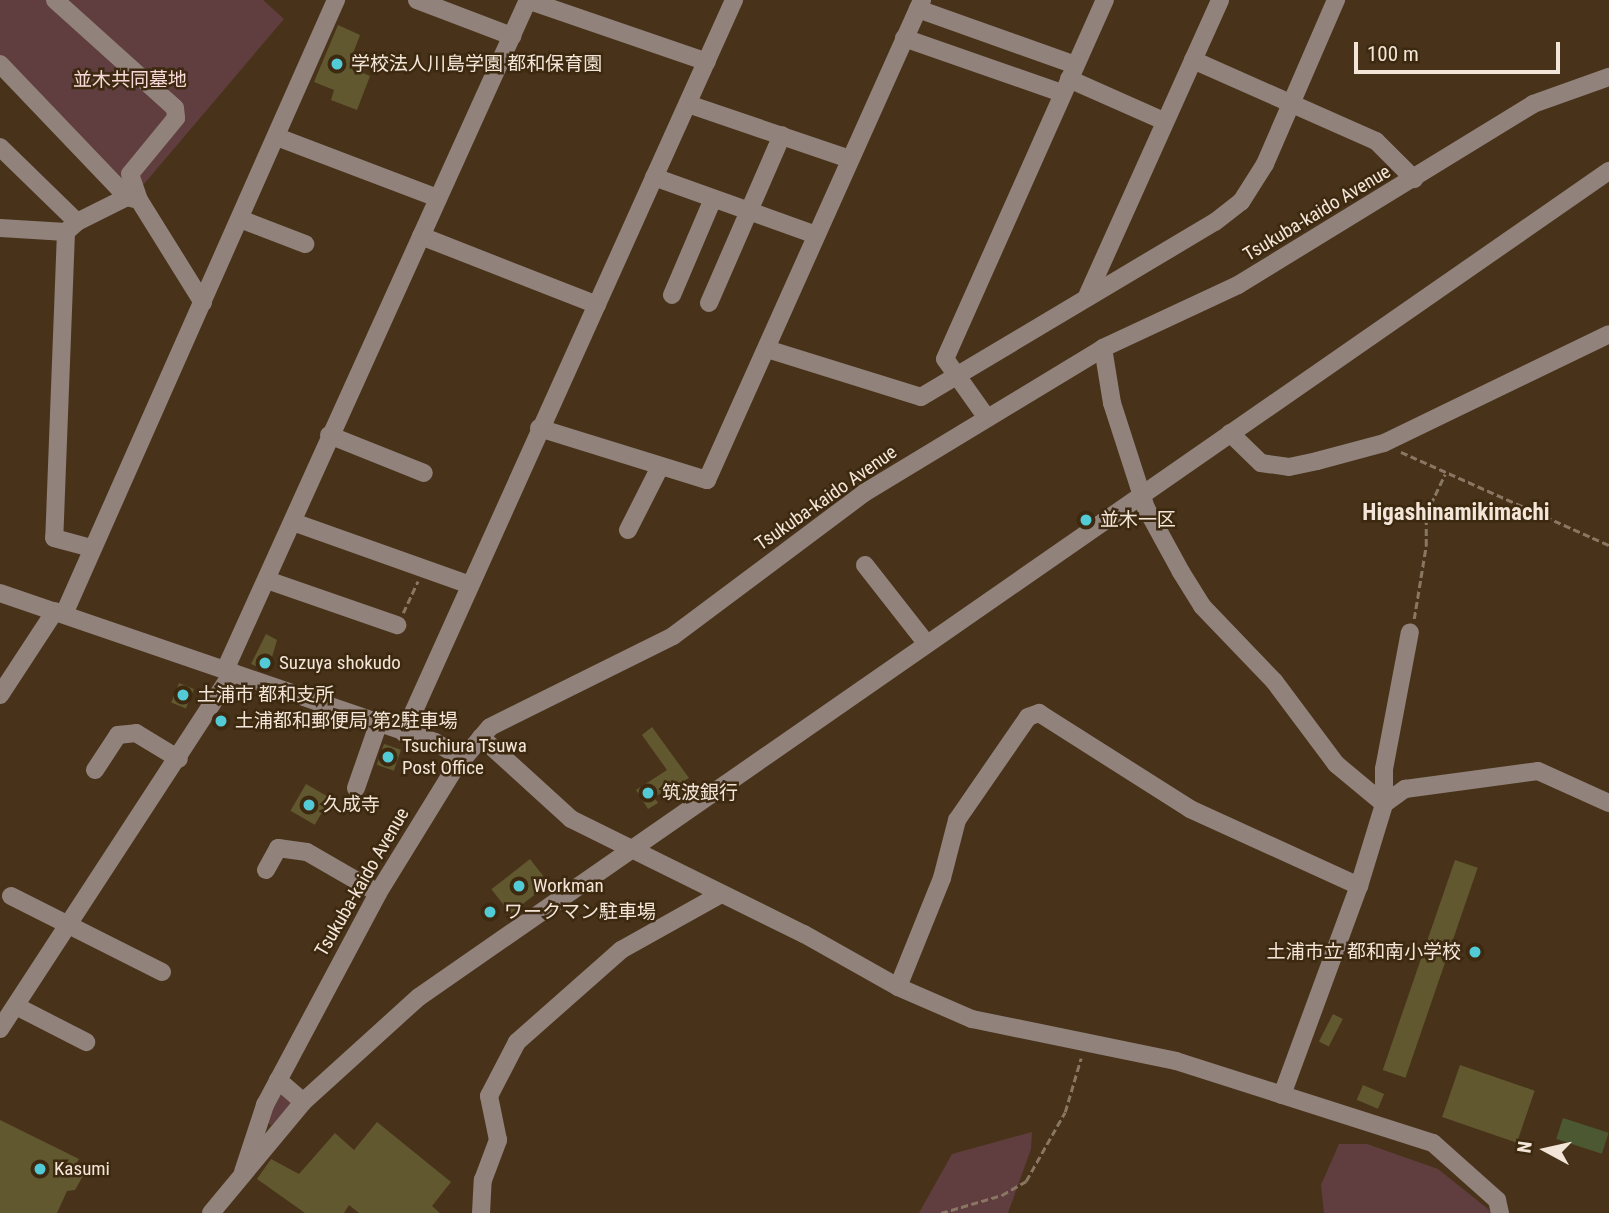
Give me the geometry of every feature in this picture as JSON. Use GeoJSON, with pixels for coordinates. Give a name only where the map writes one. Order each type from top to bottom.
{"type":"FeatureCollection","features":[{"type":"Feature","properties":{"kind":"street"},"geometry":{"type":"LineString","coordinates":[[55,0],[175,108],[176,117],[130,174],[133,199]]}},
{"type":"Feature","properties":{"kind":"street"},"geometry":{"type":"LineString","coordinates":[[0,695],[60,612],[92,548],[336,0]]}},
{"type":"Feature","properties":{"kind":"street"},"geometry":{"type":"LineString","coordinates":[[417,0],[512,36]]}},
{"type":"Feature","properties":{"kind":"street"},"geometry":{"type":"LineString","coordinates":[[0,1029],[9,1009],[68,927],[179,759],[229,671],[329,435],[528,0],[707,62]]}},
{"type":"Feature","properties":{"kind":"street"},"geometry":{"type":"LineString","coordinates":[[404,733],[539,428],[734,0]]}},
{"type":"Feature","properties":{"kind":"street"},"geometry":{"type":"LineString","coordinates":[[988,418],[961,376],[945,359],[1105,0]]}},
{"type":"Feature","properties":{"kind":"street"},"geometry":{"type":"LineString","coordinates":[[1088,294],[1220,0]]}},
{"type":"Feature","properties":{"kind":"street"},"geometry":{"type":"LineString","coordinates":[[767,349],[921,397],[961,376],[1088,294],[1241,202],[1265,164],[1336,0]]}},
{"type":"Feature","properties":{"kind":"street"},"geometry":{"type":"LineString","coordinates":[[539,428],[707,480],[920,4],[1069,79],[1164,121]]}},
{"type":"Feature","properties":{"kind":"street"},"geometry":{"type":"LineString","coordinates":[[904,38],[1069,79]]}},
{"type":"Feature","properties":{"kind":"street"},"geometry":{"type":"LineString","coordinates":[[1193,60],[1376,142],[1414,179]]}},
{"type":"Feature","properties":{"kind":"street"},"geometry":{"type":"LineString","coordinates":[[0,64],[133,199],[203,303]]}},
{"type":"Feature","properties":{"kind":"street","name":"Tsukuba-kaido Avenue"},"geometry":{"type":"LineString","coordinates":[[243,1171],[259,1120],[278,1080],[378,892],[462,758],[481,737],[510,714],[673,636],[864,493],[1103,348],[1238,285],[1533,104],[1609,77]]}},
{"type":"Feature","properties":{"kind":"street"},"geometry":{"type":"LineString","coordinates":[[688,104],[850,159]]}},
{"type":"Feature","properties":{"kind":"street"},"geometry":{"type":"LineString","coordinates":[[709,303],[782,135]]}},
{"type":"Feature","properties":{"kind":"street"},"geometry":{"type":"LineString","coordinates":[[277,137],[438,198]]}},
{"type":"Feature","properties":{"kind":"street"},"geometry":{"type":"LineString","coordinates":[[0,147],[71,227],[54,538],[92,548]]}},
{"type":"Feature","properties":{"kind":"street"},"geometry":{"type":"LineString","coordinates":[[211,1213],[269,1139],[303,1102],[419,997],[1609,171]]}},
{"type":"Feature","properties":{"kind":"street"},"geometry":{"type":"LineString","coordinates":[[654,177],[816,235]]}},
{"type":"Feature","properties":{"kind":"street"},"geometry":{"type":"LineString","coordinates":[[0,229],[71,227],[133,199]]}},
{"type":"Feature","properties":{"kind":"street"},"geometry":{"type":"LineString","coordinates":[[672,295],[713,199]]}},
{"type":"Feature","properties":{"kind":"street"},"geometry":{"type":"LineString","coordinates":[[240,219],[305,244]]}},
{"type":"Feature","properties":{"kind":"street"},"geometry":{"type":"LineString","coordinates":[[421,236],[597,305]]}},
{"type":"Feature","properties":{"kind":"street"},"geometry":{"type":"LineString","coordinates":[[1230,433],[1261,463],[1289,467],[1384,443],[1609,334]]}},
{"type":"Feature","properties":{"kind":"street"},"geometry":{"type":"LineString","coordinates":[[1103,348],[1112,402],[1143,494],[1163,541],[1202,606],[1274,681],[1336,764],[1384,804]]}},
{"type":"Feature","properties":{"kind":"street"},"geometry":{"type":"LineString","coordinates":[[329,435],[424,472]]}},
{"type":"Feature","properties":{"kind":"street"},"geometry":{"type":"LineString","coordinates":[[628,530],[660,467]]}},
{"type":"Feature","properties":{"kind":"street"},"geometry":{"type":"LineString","coordinates":[[293,522],[470,585]]}},
{"type":"Feature","properties":{"kind":"street"},"geometry":{"type":"LineString","coordinates":[[865,565],[928,645]]}},
{"type":"Feature","properties":{"kind":"street"},"geometry":{"type":"LineString","coordinates":[[267,580],[397,625]]}},
{"type":"Feature","properties":{"kind":"street"},"geometry":{"type":"LineString","coordinates":[[0,593],[229,671],[378,726],[445,746],[462,758]]}},
{"type":"Feature","properties":{"kind":"street"},"geometry":{"type":"LineString","coordinates":[[1282,1095],[1359,886],[1384,804],[1384,769],[1410,632]]}},
{"type":"Feature","properties":{"kind":"street"},"geometry":{"type":"LineString","coordinates":[[898,987],[942,878],[957,820],[1028,718],[1039,713],[1190,809],[1359,886]]}},
{"type":"Feature","properties":{"kind":"street"},"geometry":{"type":"LineString","coordinates":[[356,788],[378,726]]}},
{"type":"Feature","properties":{"kind":"street"},"geometry":{"type":"LineString","coordinates":[[95,770],[118,735],[136,733],[179,759]]}},
{"type":"Feature","properties":{"kind":"street"},"geometry":{"type":"LineString","coordinates":[[481,737],[571,819],[633,848],[898,987],[972,1019],[1177,1060],[1433,1143],[1497,1200],[1500,1213]]}},
{"type":"Feature","properties":{"kind":"street"},"geometry":{"type":"LineString","coordinates":[[1384,804],[1405,789],[1538,771],[1609,803]]}},
{"type":"Feature","properties":{"kind":"street"},"geometry":{"type":"LineString","coordinates":[[266,870],[278,848],[307,852],[378,892]]}},
{"type":"Feature","properties":{"kind":"street"},"geometry":{"type":"LineString","coordinates":[[481,1213],[482,1180],[498,1140],[489,1096],[517,1042],[621,950],[721,894]]}},
{"type":"Feature","properties":{"kind":"street"},"geometry":{"type":"LineString","coordinates":[[11,896],[162,972]]}},
{"type":"Feature","properties":{"kind":"street"},"geometry":{"type":"LineString","coordinates":[[9,1009],[86,1042]]}},
{"type":"Feature","properties":{"kind":"street"},"geometry":{"type":"LineString","coordinates":[[278,1080],[303,1102]]}},
{"type":"Feature","properties":{"kind":"street"},"geometry":{"type":"LineString","coordinates":[[259,1120],[269,1139]]}},
{"type":"Feature","properties":{"kind":"path"},"geometry":{"type":"LineString","coordinates":[[1384,443],[1445,474],[1609,545]]}},
{"type":"Feature","properties":{"kind":"path"},"geometry":{"type":"LineString","coordinates":[[1410,632],[1426,546],[1426,514],[1445,474]]}},
{"type":"Feature","properties":{"kind":"path"},"geometry":{"type":"LineString","coordinates":[[397,625],[424,569]]}},
{"type":"Feature","properties":{"kind":"path"},"geometry":{"type":"LineString","coordinates":[[941,1213],[1002,1195],[1026,1181],[1065,1112],[1086,1042]]}},
{"type":"Feature","properties":{"kind":"green space","name":"並木共同墓地"},"geometry":{"type":"Polygon","coordinates":[[[0,0],[263,0],[284,19],[144,184],[127,193],[0,56],[0,0]]]}},
{"type":"Feature","properties":{"kind":"green space"},"geometry":{"type":"Polygon","coordinates":[[[278,1090],[293,1101],[271,1126],[267,1121],[278,1090]]]}},
{"type":"Feature","properties":{"kind":"green space"},"geometry":{"type":"Polygon","coordinates":[[[1032,1132],[1031,1149],[1008,1213],[919,1213],[952,1154],[1032,1132]]]}},
{"type":"Feature","properties":{"kind":"green space"},"geometry":{"type":"Polygon","coordinates":[[[1339,1144],[1367,1144],[1438,1169],[1493,1213],[1324,1213],[1321,1185],[1339,1144]]]}},
{"type":"Feature","properties":{"kind":"shaded area"},"geometry":{"type":"Polygon","coordinates":[[[1563,1118],[1609,1133],[1602,1154],[1556,1139],[1563,1118]]]}},
{"type":"Feature","properties":{"kind":"building"},"geometry":{"type":"Polygon","coordinates":[[[338,25],[360,35],[350,61],[365,67],[363,73],[370,76],[357,110],[331,100],[334,90],[314,82],[338,25]]]}},
{"type":"Feature","properties":{"kind":"building"},"geometry":{"type":"Polygon","coordinates":[[[266,634],[277,640],[268,671],[251,664],[266,634]]]}},
{"type":"Feature","properties":{"kind":"building"},"geometry":{"type":"Polygon","coordinates":[[[179,683],[194,689],[186,708],[171,702],[179,683]]]}},
{"type":"Feature","properties":{"kind":"building"},"geometry":{"type":"Polygon","coordinates":[[[652,727],[689,778],[654,797],[658,803],[648,809],[636,790],[667,770],[642,735],[652,727]]]}},
{"type":"Feature","properties":{"kind":"building"},"geometry":{"type":"Polygon","coordinates":[[[384,744],[401,750],[394,771],[377,765],[384,744]]]}},
{"type":"Feature","properties":{"kind":"building"},"geometry":{"type":"Polygon","coordinates":[[[306,784],[330,798],[315,825],[290,811],[306,784]]]}},
{"type":"Feature","properties":{"kind":"building"},"geometry":{"type":"Polygon","coordinates":[[[530,859],[549,883],[510,914],[491,889],[530,859]]]}},
{"type":"Feature","properties":{"kind":"building"},"geometry":{"type":"Polygon","coordinates":[[[1455,860],[1478,868],[1405,1078],[1383,1070],[1455,860]]]}},
{"type":"Feature","properties":{"kind":"building"},"geometry":{"type":"Polygon","coordinates":[[[1333,1014],[1343,1019],[1329,1047],[1319,1042],[1333,1014]]]}},
{"type":"Feature","properties":{"kind":"building"},"geometry":{"type":"Polygon","coordinates":[[[1460,1065],[1535,1091],[1517,1143],[1442,1117],[1460,1065]]]}},
{"type":"Feature","properties":{"kind":"building"},"geometry":{"type":"Polygon","coordinates":[[[1363,1085],[1384,1094],[1378,1109],[1357,1100],[1363,1085]]]}},
{"type":"Feature","properties":{"kind":"building","name":"Kasumi"},"geometry":{"type":"Polygon","coordinates":[[[0,1120],[79,1159],[76,1164],[84,1174],[75,1190],[67,1191],[57,1213],[0,1213],[0,1120]]]}},
{"type":"Feature","properties":{"kind":"building"},"geometry":{"type":"Polygon","coordinates":[[[377,1122],[451,1182],[432,1206],[440,1213],[359,1213],[349,1205],[344,1213],[305,1213],[257,1179],[271,1159],[299,1174],[335,1133],[354,1150],[377,1122]]]}},
{"type":"Feature","properties":{"kind":"place","name":"学校法人川島学園 都和保育園"},"geometry":{"type":"Point","coordinates":[337,64]}},
{"type":"Feature","properties":{"kind":"place","name":"並木一区"},"geometry":{"type":"Point","coordinates":[1086,520]}},
{"type":"Feature","properties":{"kind":"place","name":"Suzuya shokudo"},"geometry":{"type":"Point","coordinates":[265,663]}},
{"type":"Feature","properties":{"kind":"place","name":"土浦市 都和支所"},"geometry":{"type":"Point","coordinates":[183,695]}},
{"type":"Feature","properties":{"kind":"place","name":"土浦都和郵便局 第2駐車場"},"geometry":{"type":"Point","coordinates":[221,721]}},
{"type":"Feature","properties":{"kind":"place","name":"Tsuchiura Tsuwa Post Office"},"geometry":{"type":"Point","coordinates":[388,757]}},
{"type":"Feature","properties":{"kind":"place","name":"筑波銀行"},"geometry":{"type":"Point","coordinates":[648,793]}},
{"type":"Feature","properties":{"kind":"place","name":"久成寺"},"geometry":{"type":"Point","coordinates":[309,805]}},
{"type":"Feature","properties":{"kind":"place","name":"Workman"},"geometry":{"type":"Point","coordinates":[519,886]}},
{"type":"Feature","properties":{"kind":"place","name":"ワークマン駐車場"},"geometry":{"type":"Point","coordinates":[490,912]}},
{"type":"Feature","properties":{"kind":"place","name":"土浦市立 都和南小学校"},"geometry":{"type":"Point","coordinates":[1475,952]}},
{"type":"Feature","properties":{"kind":"place","name":"Kasumi"},"geometry":{"type":"Point","coordinates":[40,1169]}},
{"type":"Feature","properties":{"kind":"district","name":"Higashinamikimachi"},"geometry":{"type":"Point","coordinates":[1456,513]}}]}
